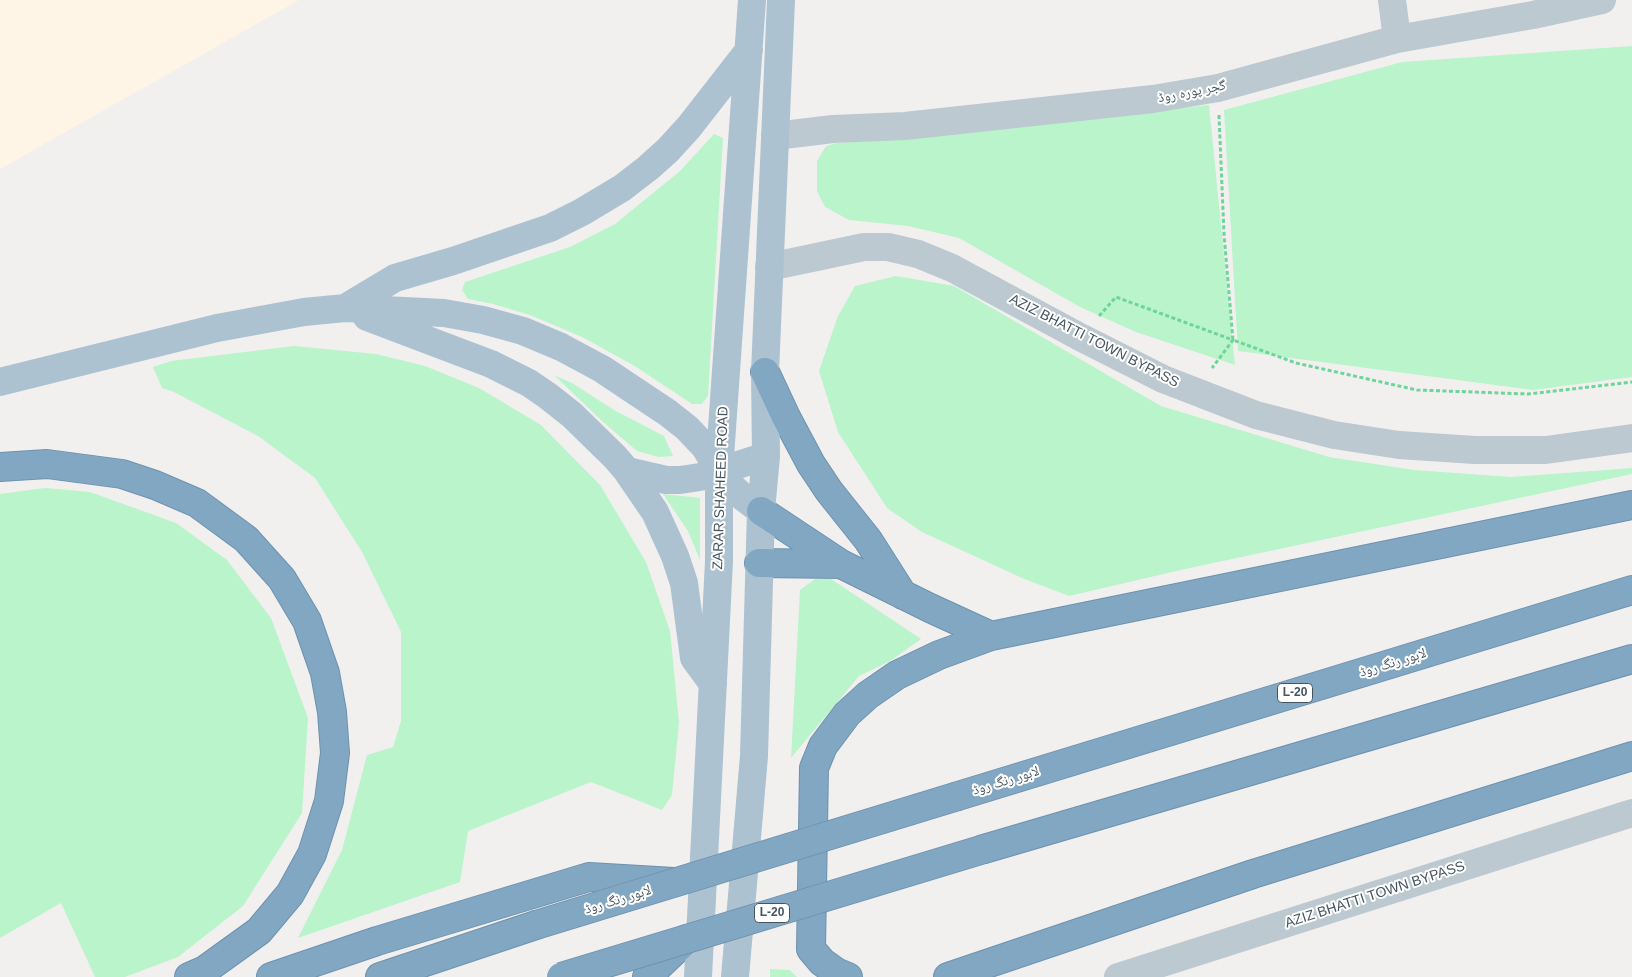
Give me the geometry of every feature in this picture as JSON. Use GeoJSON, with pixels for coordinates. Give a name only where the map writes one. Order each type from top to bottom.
{"type":"FeatureCollection","features":[{"type":"Feature","properties":{"kind":"highway"},"geometry":{"type":"LineString","coordinates":[[766,372],[786,417],[811,464],[829,491],[868,540],[903,595]]}},
{"type":"Feature","properties":{"kind":"highway"},"geometry":{"type":"LineString","coordinates":[[0,466],[48,464],[122,474],[155,485],[197,503],[246,539],[282,580],[307,621],[325,673],[332,712],[335,754],[329,801],[312,854],[290,894],[259,931],[205,970],[189,977]]}},
{"type":"Feature","properties":{"kind":"highway"},"geometry":{"type":"LineString","coordinates":[[848,977],[836,972],[822,962],[811,949],[814,768],[823,746],[846,714],[868,695],[898,675],[939,654],[991,636],[1632,505]]}},
{"type":"Feature","properties":{"kind":"highway"},"geometry":{"type":"LineString","coordinates":[[761,511],[841,564],[991,636]]}},
{"type":"Feature","properties":{"kind":"highway"},"geometry":{"type":"LineString","coordinates":[[759,563],[841,564]]}},
{"type":"Feature","properties":{"kind":"highway","name":"لاہور رنگ روڈ"},"geometry":{"type":"LineString","coordinates":[[380,977],[536,925],[1632,590]]}},
{"type":"Feature","properties":{"kind":"highway","name":"L-20"},"geometry":{"type":"LineString","coordinates":[[561,977],[1632,659]]}},
{"type":"Feature","properties":{"kind":"highway"},"geometry":{"type":"LineString","coordinates":[[948,977],[1253,874],[1632,756]]}},
{"type":"Feature","properties":{"kind":"highway"},"geometry":{"type":"LineString","coordinates":[[271,977],[377,941],[589,877],[676,882]]}},
{"type":"Feature","properties":{"kind":"highway"},"geometry":{"type":"LineString","coordinates":[[647,977],[687,939]]}},
{"type":"Feature","properties":{"kind":"main road","name":"ZARAR SHAHEED ROAD"},"geometry":{"type":"LineString","coordinates":[[698,977],[719,561],[719,471],[752,0]]}},
{"type":"Feature","properties":{"kind":"main road"},"geometry":{"type":"LineString","coordinates":[[735,977],[754,756],[761,511],[766,456],[769,267],[781,0]]}},
{"type":"Feature","properties":{"kind":"main road"},"geometry":{"type":"LineString","coordinates":[[345,308],[395,278],[453,261],[550,228],[582,212],[622,188],[668,150],[689,127],[749,50]]}},
{"type":"Feature","properties":{"kind":"main road"},"geometry":{"type":"LineString","coordinates":[[345,308],[492,364],[529,383],[572,415],[615,456],[655,512],[675,556],[684,583],[694,658],[713,684]]}},
{"type":"Feature","properties":{"kind":"main road"},"geometry":{"type":"LineString","coordinates":[[0,382],[216,328],[304,312],[345,308],[444,313],[482,320],[523,332],[561,347],[602,369],[687,428],[705,447],[719,471],[744,498],[761,511]]}},
{"type":"Feature","properties":{"kind":"main road"},"geometry":{"type":"LineString","coordinates":[[627,471],[666,480],[700,477],[766,456]]}},
{"type":"Feature","properties":{"kind":"main road"},"geometry":{"type":"LineString","coordinates":[[719,561],[759,563]]}},
{"type":"Feature","properties":{"kind":"street"},"geometry":{"type":"LineString","coordinates":[[1392,0],[1397,39]]}},
{"type":"Feature","properties":{"kind":"street","name":"گجر پورہ روڈ"},"geometry":{"type":"LineString","coordinates":[[775,136],[833,129],[905,126],[1153,99],[1218,88],[1397,39],[1533,15],[1602,0]]}},
{"type":"Feature","properties":{"kind":"street","name":"AZIZ BHATTI TOWN BYPASS"},"geometry":{"type":"LineString","coordinates":[[769,267],[864,247],[888,247],[918,254],[952,268],[1163,380],[1256,415],[1334,435],[1399,445],[1475,450],[1546,450],[1632,438]]}},
{"type":"Feature","properties":{"kind":"street","name":"AZIZ BHATTI TOWN BYPASS"},"geometry":{"type":"LineString","coordinates":[[1118,977],[1632,813]]}},
{"type":"Feature","properties":{"kind":"path"},"geometry":{"type":"LineString","coordinates":[[1196,391],[1233,340],[1224,234],[1218,88]]}},
{"type":"Feature","properties":{"kind":"path"},"geometry":{"type":"LineString","coordinates":[[1080,337],[1116,297],[1296,364],[1417,390],[1528,394],[1632,382]]}},
{"type":"Feature","properties":{"kind":"shaded area"},"geometry":{"type":"Polygon","coordinates":[[[0,0],[299,0],[0,169],[0,0]]]}},
{"type":"Feature","properties":{"kind":"green space"},"geometry":{"type":"Polygon","coordinates":[[[1632,46],[1632,377],[1533,390],[1238,351],[1224,110],[1402,62],[1632,46]]]}},
{"type":"Feature","properties":{"kind":"green space"},"geometry":{"type":"Polygon","coordinates":[[[1209,105],[1235,365],[1136,332],[1080,307],[959,238],[908,226],[849,220],[825,207],[817,191],[817,161],[826,146],[837,143],[902,139],[1209,105]]]}},
{"type":"Feature","properties":{"kind":"green space"},"geometry":{"type":"Polygon","coordinates":[[[714,134],[723,138],[708,396],[702,404],[692,404],[633,365],[582,337],[530,315],[468,299],[462,290],[465,282],[570,247],[615,224],[679,172],[714,134]]]}},
{"type":"Feature","properties":{"kind":"green space"},"geometry":{"type":"Polygon","coordinates":[[[896,276],[954,286],[1161,406],[1329,457],[1414,470],[1511,477],[1632,468],[1632,474],[1185,569],[1069,596],[1022,578],[922,532],[887,508],[838,432],[819,371],[838,316],[855,286],[896,276]]]}},
{"type":"Feature","properties":{"kind":"green space"},"geometry":{"type":"Polygon","coordinates":[[[294,346],[376,354],[425,366],[479,388],[541,425],[600,485],[646,562],[670,631],[679,722],[672,795],[662,810],[591,782],[468,831],[460,882],[298,938],[342,850],[367,755],[393,747],[401,721],[401,632],[362,552],[315,478],[258,436],[174,392],[162,388],[153,367],[171,361],[294,346]]]}},
{"type":"Feature","properties":{"kind":"green space"},"geometry":{"type":"Polygon","coordinates":[[[554,375],[572,383],[614,410],[664,436],[673,456],[659,457],[637,451],[602,421],[554,375]]]}},
{"type":"Feature","properties":{"kind":"green space"},"geometry":{"type":"Polygon","coordinates":[[[45,488],[90,492],[176,523],[227,560],[271,618],[308,718],[302,813],[243,906],[178,957],[125,977],[95,977],[61,903],[0,938],[0,494],[45,488]]]}},
{"type":"Feature","properties":{"kind":"green space"},"geometry":{"type":"Polygon","coordinates":[[[663,494],[700,498],[700,560],[688,531],[663,494]]]}},
{"type":"Feature","properties":{"kind":"green space"},"geometry":{"type":"Polygon","coordinates":[[[815,579],[831,579],[921,639],[890,661],[859,676],[791,758],[800,590],[815,579]]]}},
{"type":"Feature","properties":{"kind":"green space"},"geometry":{"type":"Polygon","coordinates":[[[770,969],[790,970],[797,977],[770,977],[770,969]]]}}]}
